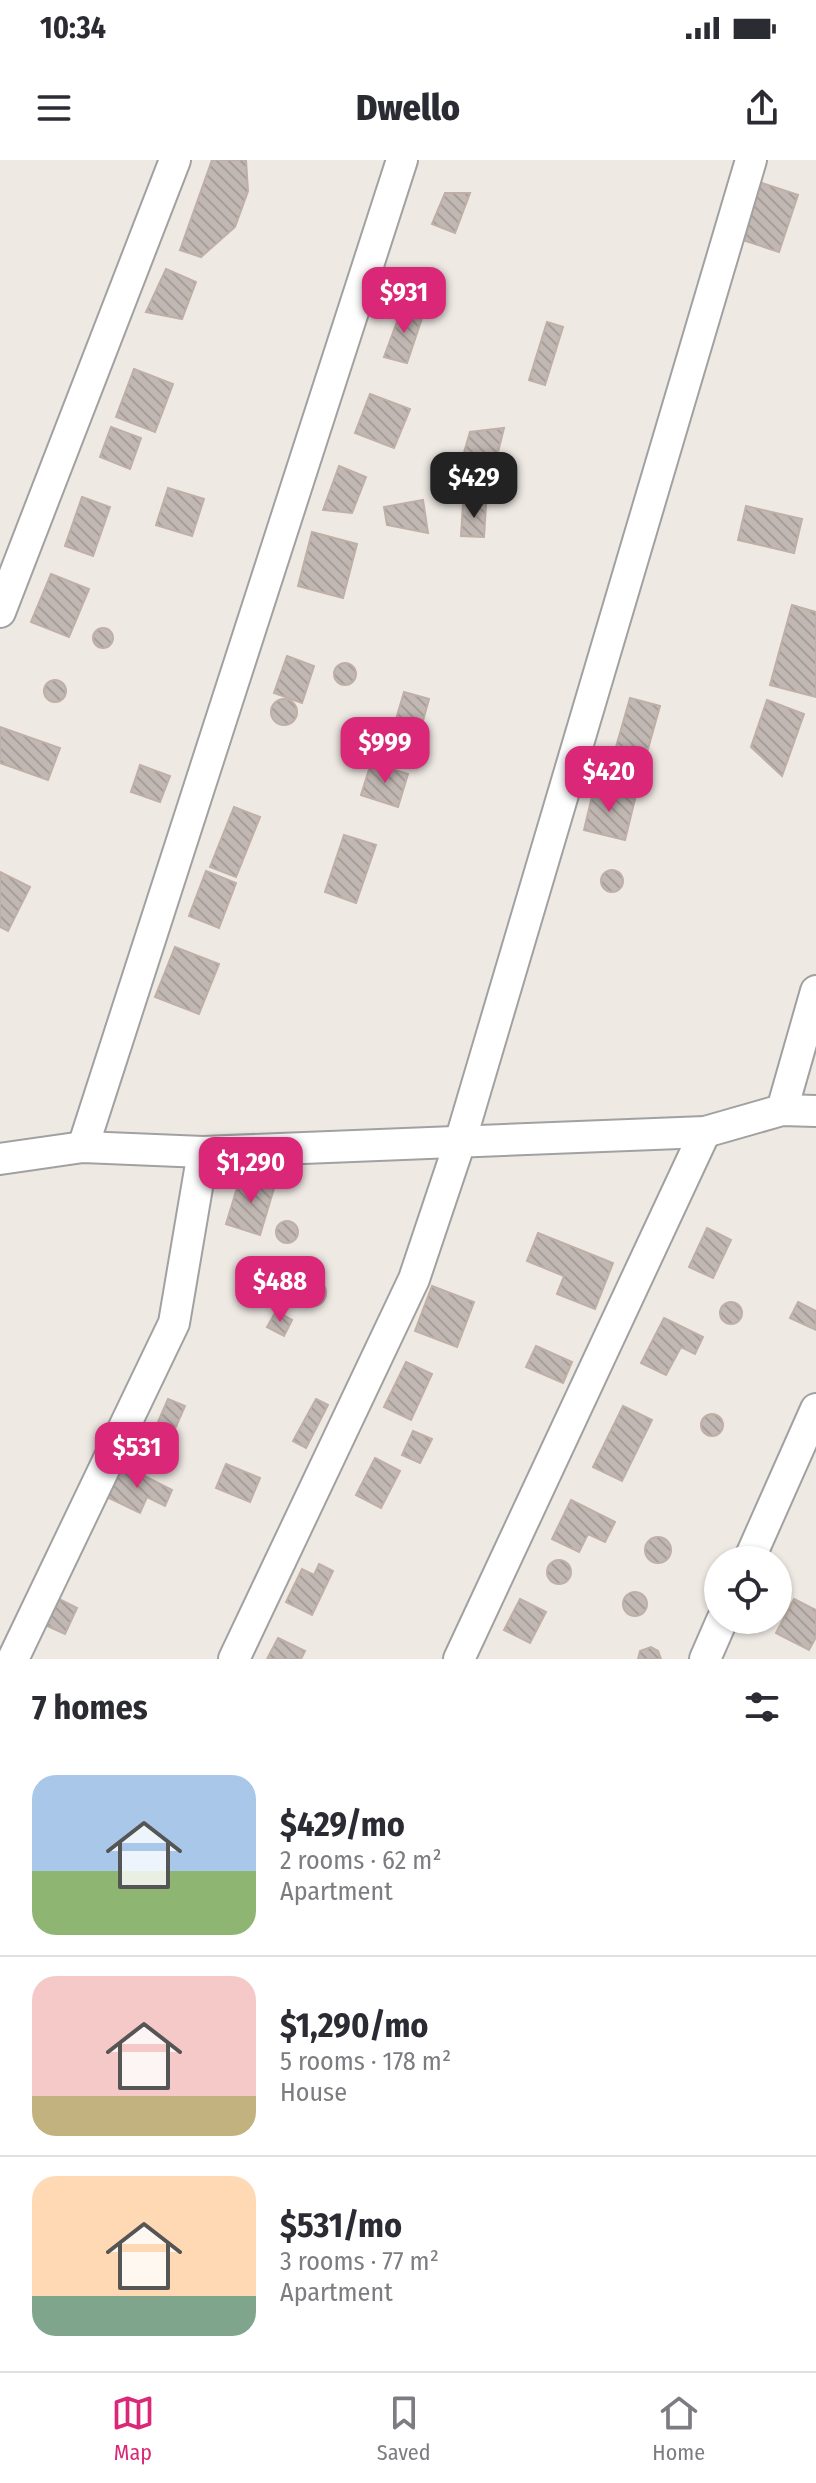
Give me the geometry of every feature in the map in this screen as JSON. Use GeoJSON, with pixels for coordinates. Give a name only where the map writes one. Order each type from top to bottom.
{"type":"FeatureCollection","features":[{"type":"Feature","properties":{"kind":"street"},"geometry":{"type":"LineString","coordinates":[[0,612],[175,160]]}},
{"type":"Feature","properties":{"kind":"street"},"geometry":{"type":"LineString","coordinates":[[83,1147],[402,160]]}},
{"type":"Feature","properties":{"kind":"street"},"geometry":{"type":"LineString","coordinates":[[234,1659],[414,1279],[460,1142],[751,160]]}},
{"type":"Feature","properties":{"kind":"street"},"geometry":{"type":"LineString","coordinates":[[782,1110],[816,991]]}},
{"type":"Feature","properties":{"kind":"street"},"geometry":{"type":"LineString","coordinates":[[0,1159],[83,1147],[203,1152],[705,1132],[782,1110],[816,1111]]}},
{"type":"Feature","properties":{"kind":"street"},"geometry":{"type":"LineString","coordinates":[[459,1659],[705,1132]]}},
{"type":"Feature","properties":{"kind":"street"},"geometry":{"type":"LineString","coordinates":[[13,1659],[174,1323],[203,1152]]}},
{"type":"Feature","properties":{"kind":"street"},"geometry":{"type":"LineString","coordinates":[[755,1546],[816,1409]]}},
{"type":"Feature","properties":{"kind":"street"},"geometry":{"type":"LineString","coordinates":[[705,1659],[716,1634]]}},
{"type":"Feature","properties":{"kind":"building"},"geometry":{"type":"Polygon","coordinates":[[[212,160],[246,160],[248,191],[235,227],[201,257],[180,250],[212,160]]]}},
{"type":"Feature","properties":{"kind":"building"},"geometry":{"type":"Polygon","coordinates":[[[759,182],[798,195],[779,252],[740,239],[759,182]]]}},
{"type":"Feature","properties":{"kind":"building"},"geometry":{"type":"Polygon","coordinates":[[[445,193],[470,193],[455,233],[432,224],[445,193]]]}},
{"type":"Feature","properties":{"kind":"building"},"geometry":{"type":"Polygon","coordinates":[[[166,269],[196,282],[182,319],[146,312],[166,269]]]}},
{"type":"Feature","properties":{"kind":"building"},"geometry":{"type":"Polygon","coordinates":[[[404,303],[422,318],[407,363],[384,357],[404,303]]]}},
{"type":"Feature","properties":{"kind":"building"},"geometry":{"type":"Polygon","coordinates":[[[547,322],[563,327],[545,385],[529,380],[547,322]]]}},
{"type":"Feature","properties":{"kind":"building"},"geometry":{"type":"Polygon","coordinates":[[[134,369],[173,384],[155,432],[116,417],[134,369]]]}},
{"type":"Feature","properties":{"kind":"building"},"geometry":{"type":"Polygon","coordinates":[[[370,394],[410,409],[394,448],[355,433],[370,394]]]}},
{"type":"Feature","properties":{"kind":"building"},"geometry":{"type":"Polygon","coordinates":[[[111,427],[141,438],[130,469],[100,457],[111,427]]]}},
{"type":"Feature","properties":{"kind":"building"},"geometry":{"type":"Polygon","coordinates":[[[504,428],[495,464],[463,456],[470,432],[504,428]]]}},
{"type":"Feature","properties":{"kind":"building"},"geometry":{"type":"Polygon","coordinates":[[[339,466],[366,477],[352,513],[323,510],[339,466]]]}},
{"type":"Feature","properties":{"kind":"building"},"geometry":{"type":"Polygon","coordinates":[[[168,488],[204,499],[192,536],[156,525],[168,488]]]}},
{"type":"Feature","properties":{"kind":"building"},"geometry":{"type":"Polygon","coordinates":[[[82,497],[110,507],[93,556],[65,546],[82,497]]]}},
{"type":"Feature","properties":{"kind":"building"},"geometry":{"type":"Polygon","coordinates":[[[423,500],[428,533],[387,525],[384,507],[423,500]]]}},
{"type":"Feature","properties":{"kind":"building"},"geometry":{"type":"Polygon","coordinates":[[[463,504],[486,505],[484,537],[461,536],[463,504]]]}},
{"type":"Feature","properties":{"kind":"building"},"geometry":{"type":"Polygon","coordinates":[[[746,506],[802,519],[794,553],[738,540],[746,506]]]}},
{"type":"Feature","properties":{"kind":"building"},"geometry":{"type":"Polygon","coordinates":[[[312,532],[357,544],[343,598],[298,586],[312,532]]]}},
{"type":"Feature","properties":{"kind":"building"},"geometry":{"type":"Polygon","coordinates":[[[51,574],[89,589],[69,637],[31,622],[51,574]]]}},
{"type":"Feature","properties":{"kind":"building"},"geometry":{"type":"Polygon","coordinates":[[[792,605],[816,612],[816,697],[770,685],[792,605]]]}},
{"type":"Feature","properties":{"kind":"building"},"geometry":{"type":"Polygon","coordinates":[[[103,628],[110,631],[113,638],[110,645],[103,648],[96,645],[93,638],[96,631],[103,628]]]}},
{"type":"Feature","properties":{"kind":"building"},"geometry":{"type":"Polygon","coordinates":[[[287,656],[314,666],[302,703],[274,693],[287,656]]]}},
{"type":"Feature","properties":{"kind":"building"},"geometry":{"type":"Polygon","coordinates":[[[345,663],[353,666],[356,674],[353,682],[345,685],[337,682],[334,674],[337,666],[345,663]]]}},
{"type":"Feature","properties":{"kind":"building"},"geometry":{"type":"Polygon","coordinates":[[[55,680],[63,683],[66,691],[63,699],[55,702],[47,699],[44,691],[47,683],[55,680]]]}},
{"type":"Feature","properties":{"kind":"building"},"geometry":{"type":"Polygon","coordinates":[[[404,692],[429,699],[411,764],[385,757],[404,692]]]}},
{"type":"Feature","properties":{"kind":"building"},"geometry":{"type":"Polygon","coordinates":[[[630,698],[660,706],[646,756],[616,747],[630,698]]]}},
{"type":"Feature","properties":{"kind":"building"},"geometry":{"type":"Polygon","coordinates":[[[284,699],[293,703],[297,712],[293,721],[284,725],[275,721],[271,712],[275,703],[284,699]]]}},
{"type":"Feature","properties":{"kind":"building"},"geometry":{"type":"Polygon","coordinates":[[[767,700],[804,714],[782,776],[751,747],[767,700]]]}},
{"type":"Feature","properties":{"kind":"building"},"geometry":{"type":"Polygon","coordinates":[[[0,727],[60,748],[48,780],[0,763],[0,727]]]}},
{"type":"Feature","properties":{"kind":"building"},"geometry":{"type":"Polygon","coordinates":[[[371,763],[408,774],[398,807],[361,795],[371,763]]]}},
{"type":"Feature","properties":{"kind":"building"},"geometry":{"type":"Polygon","coordinates":[[[140,765],[170,776],[160,802],[131,792],[140,765]]]}},
{"type":"Feature","properties":{"kind":"building"},"geometry":{"type":"Polygon","coordinates":[[[594,788],[635,799],[625,840],[584,830],[594,788]]]}},
{"type":"Feature","properties":{"kind":"building"},"geometry":{"type":"Polygon","coordinates":[[[234,807],[260,817],[236,877],[210,867],[234,807]]]}},
{"type":"Feature","properties":{"kind":"building"},"geometry":{"type":"Polygon","coordinates":[[[344,835],[376,845],[356,903],[325,892],[344,835]]]}},
{"type":"Feature","properties":{"kind":"building"},"geometry":{"type":"Polygon","coordinates":[[[612,870],[620,873],[623,881],[620,889],[612,892],[604,889],[601,881],[604,873],[612,870]]]}},
{"type":"Feature","properties":{"kind":"building"},"geometry":{"type":"Polygon","coordinates":[[[206,871],[236,883],[219,928],[189,916],[206,871]]]}},
{"type":"Feature","properties":{"kind":"building"},"geometry":{"type":"Polygon","coordinates":[[[0,872],[30,887],[8,931],[0,927],[0,872]]]}},
{"type":"Feature","properties":{"kind":"building"},"geometry":{"type":"Polygon","coordinates":[[[175,947],[219,964],[199,1014],[155,997],[175,947]]]}},
{"type":"Feature","properties":{"kind":"building"},"geometry":{"type":"Polygon","coordinates":[[[241,1175],[275,1185],[260,1235],[226,1224],[241,1175]]]}},
{"type":"Feature","properties":{"kind":"building"},"geometry":{"type":"Polygon","coordinates":[[[287,1221],[295,1224],[298,1232],[295,1240],[287,1243],[279,1240],[276,1232],[279,1224],[287,1221]]]}},
{"type":"Feature","properties":{"kind":"building"},"geometry":{"type":"Polygon","coordinates":[[[707,1228],[731,1240],[713,1278],[689,1267],[707,1228]]]}},
{"type":"Feature","properties":{"kind":"building"},"geometry":{"type":"Polygon","coordinates":[[[538,1233],[613,1263],[595,1309],[557,1294],[564,1276],[527,1261],[538,1233]]]}},
{"type":"Feature","properties":{"kind":"building"},"geometry":{"type":"Polygon","coordinates":[[[313,1280],[322,1284],[326,1293],[322,1302],[313,1306],[304,1302],[300,1293],[304,1284],[313,1280]]]}},
{"type":"Feature","properties":{"kind":"building"},"geometry":{"type":"Polygon","coordinates":[[[432,1286],[474,1302],[457,1347],[415,1331],[432,1286]]]}},
{"type":"Feature","properties":{"kind":"building"},"geometry":{"type":"Polygon","coordinates":[[[727,1302],[735,1302],[742,1313],[735,1324],[727,1324],[720,1317],[720,1309],[727,1302]]]}},
{"type":"Feature","properties":{"kind":"building"},"geometry":{"type":"Polygon","coordinates":[[[798,1302],[816,1311],[816,1330],[790,1318],[798,1302]]]}},
{"type":"Feature","properties":{"kind":"building"},"geometry":{"type":"Polygon","coordinates":[[[276,1311],[292,1320],[284,1336],[267,1327],[276,1311]]]}},
{"type":"Feature","properties":{"kind":"building"},"geometry":{"type":"Polygon","coordinates":[[[664,1318],[703,1337],[695,1354],[681,1347],[666,1375],[641,1363],[664,1318]]]}},
{"type":"Feature","properties":{"kind":"building"},"geometry":{"type":"Polygon","coordinates":[[[536,1346],[572,1362],[563,1383],[526,1367],[536,1346]]]}},
{"type":"Feature","properties":{"kind":"building"},"geometry":{"type":"Polygon","coordinates":[[[406,1362],[432,1374],[411,1420],[384,1407],[406,1362]]]}},
{"type":"Feature","properties":{"kind":"building"},"geometry":{"type":"Polygon","coordinates":[[[168,1399],[185,1406],[175,1429],[158,1422],[168,1399]]]}},
{"type":"Feature","properties":{"kind":"building"},"geometry":{"type":"Polygon","coordinates":[[[316,1399],[328,1405],[306,1448],[293,1441],[316,1399]]]}},
{"type":"Feature","properties":{"kind":"building"},"geometry":{"type":"Polygon","coordinates":[[[623,1406],[652,1420],[622,1481],[593,1467],[623,1406]]]}},
{"type":"Feature","properties":{"kind":"building"},"geometry":{"type":"Polygon","coordinates":[[[712,1414],[720,1417],[723,1425],[720,1433],[712,1436],[704,1433],[701,1425],[704,1417],[712,1414]]]}},
{"type":"Feature","properties":{"kind":"building"},"geometry":{"type":"Polygon","coordinates":[[[413,1431],[432,1439],[420,1463],[402,1455],[413,1431]]]}},
{"type":"Feature","properties":{"kind":"building"},"geometry":{"type":"Polygon","coordinates":[[[375,1458],[400,1471],[381,1508],[356,1495],[375,1458]]]}},
{"type":"Feature","properties":{"kind":"building"},"geometry":{"type":"Polygon","coordinates":[[[226,1464],[260,1478],[250,1502],[216,1488],[226,1464]]]}},
{"type":"Feature","properties":{"kind":"building"},"geometry":{"type":"Polygon","coordinates":[[[123,1465],[172,1490],[165,1506],[147,1497],[140,1513],[107,1497],[123,1465]]]}},
{"type":"Feature","properties":{"kind":"building"},"geometry":{"type":"Polygon","coordinates":[[[571,1500],[615,1522],[605,1542],[588,1534],[579,1552],[552,1539],[571,1500]]]}},
{"type":"Feature","properties":{"kind":"building"},"geometry":{"type":"Polygon","coordinates":[[[658,1537],[667,1541],[671,1550],[667,1559],[658,1563],[649,1559],[645,1550],[649,1541],[658,1537]]]}},
{"type":"Feature","properties":{"kind":"building"},"geometry":{"type":"Polygon","coordinates":[[[559,1560],[568,1563],[571,1572],[568,1581],[559,1584],[550,1581],[547,1572],[550,1563],[559,1560]]]}},
{"type":"Feature","properties":{"kind":"building"},"geometry":{"type":"Polygon","coordinates":[[[319,1564],[333,1571],[312,1615],[286,1602],[302,1569],[314,1575],[319,1564]]]}},
{"type":"Feature","properties":{"kind":"building"},"geometry":{"type":"Polygon","coordinates":[[[635,1592],[643,1596],[647,1604],[643,1612],[635,1616],[627,1612],[623,1604],[627,1596],[635,1592]]]}},
{"type":"Feature","properties":{"kind":"building"},"geometry":{"type":"Polygon","coordinates":[[[57,1598],[77,1608],[65,1634],[45,1625],[57,1598]]]}},
{"type":"Feature","properties":{"kind":"building"},"geometry":{"type":"Polygon","coordinates":[[[520,1599],[546,1612],[530,1643],[504,1630],[520,1599]]]}},
{"type":"Feature","properties":{"kind":"building"},"geometry":{"type":"Polygon","coordinates":[[[794,1599],[816,1610],[816,1637],[809,1650],[778,1634],[792,1634],[794,1599]]]}},
{"type":"Feature","properties":{"kind":"building"},"geometry":{"type":"Polygon","coordinates":[[[278,1638],[305,1651],[301,1659],[267,1659],[278,1638]]]}},
{"type":"Feature","properties":{"kind":"building"},"geometry":{"type":"Polygon","coordinates":[[[651,1647],[658,1651],[661,1659],[638,1659],[640,1651],[651,1647]]]}}]}
